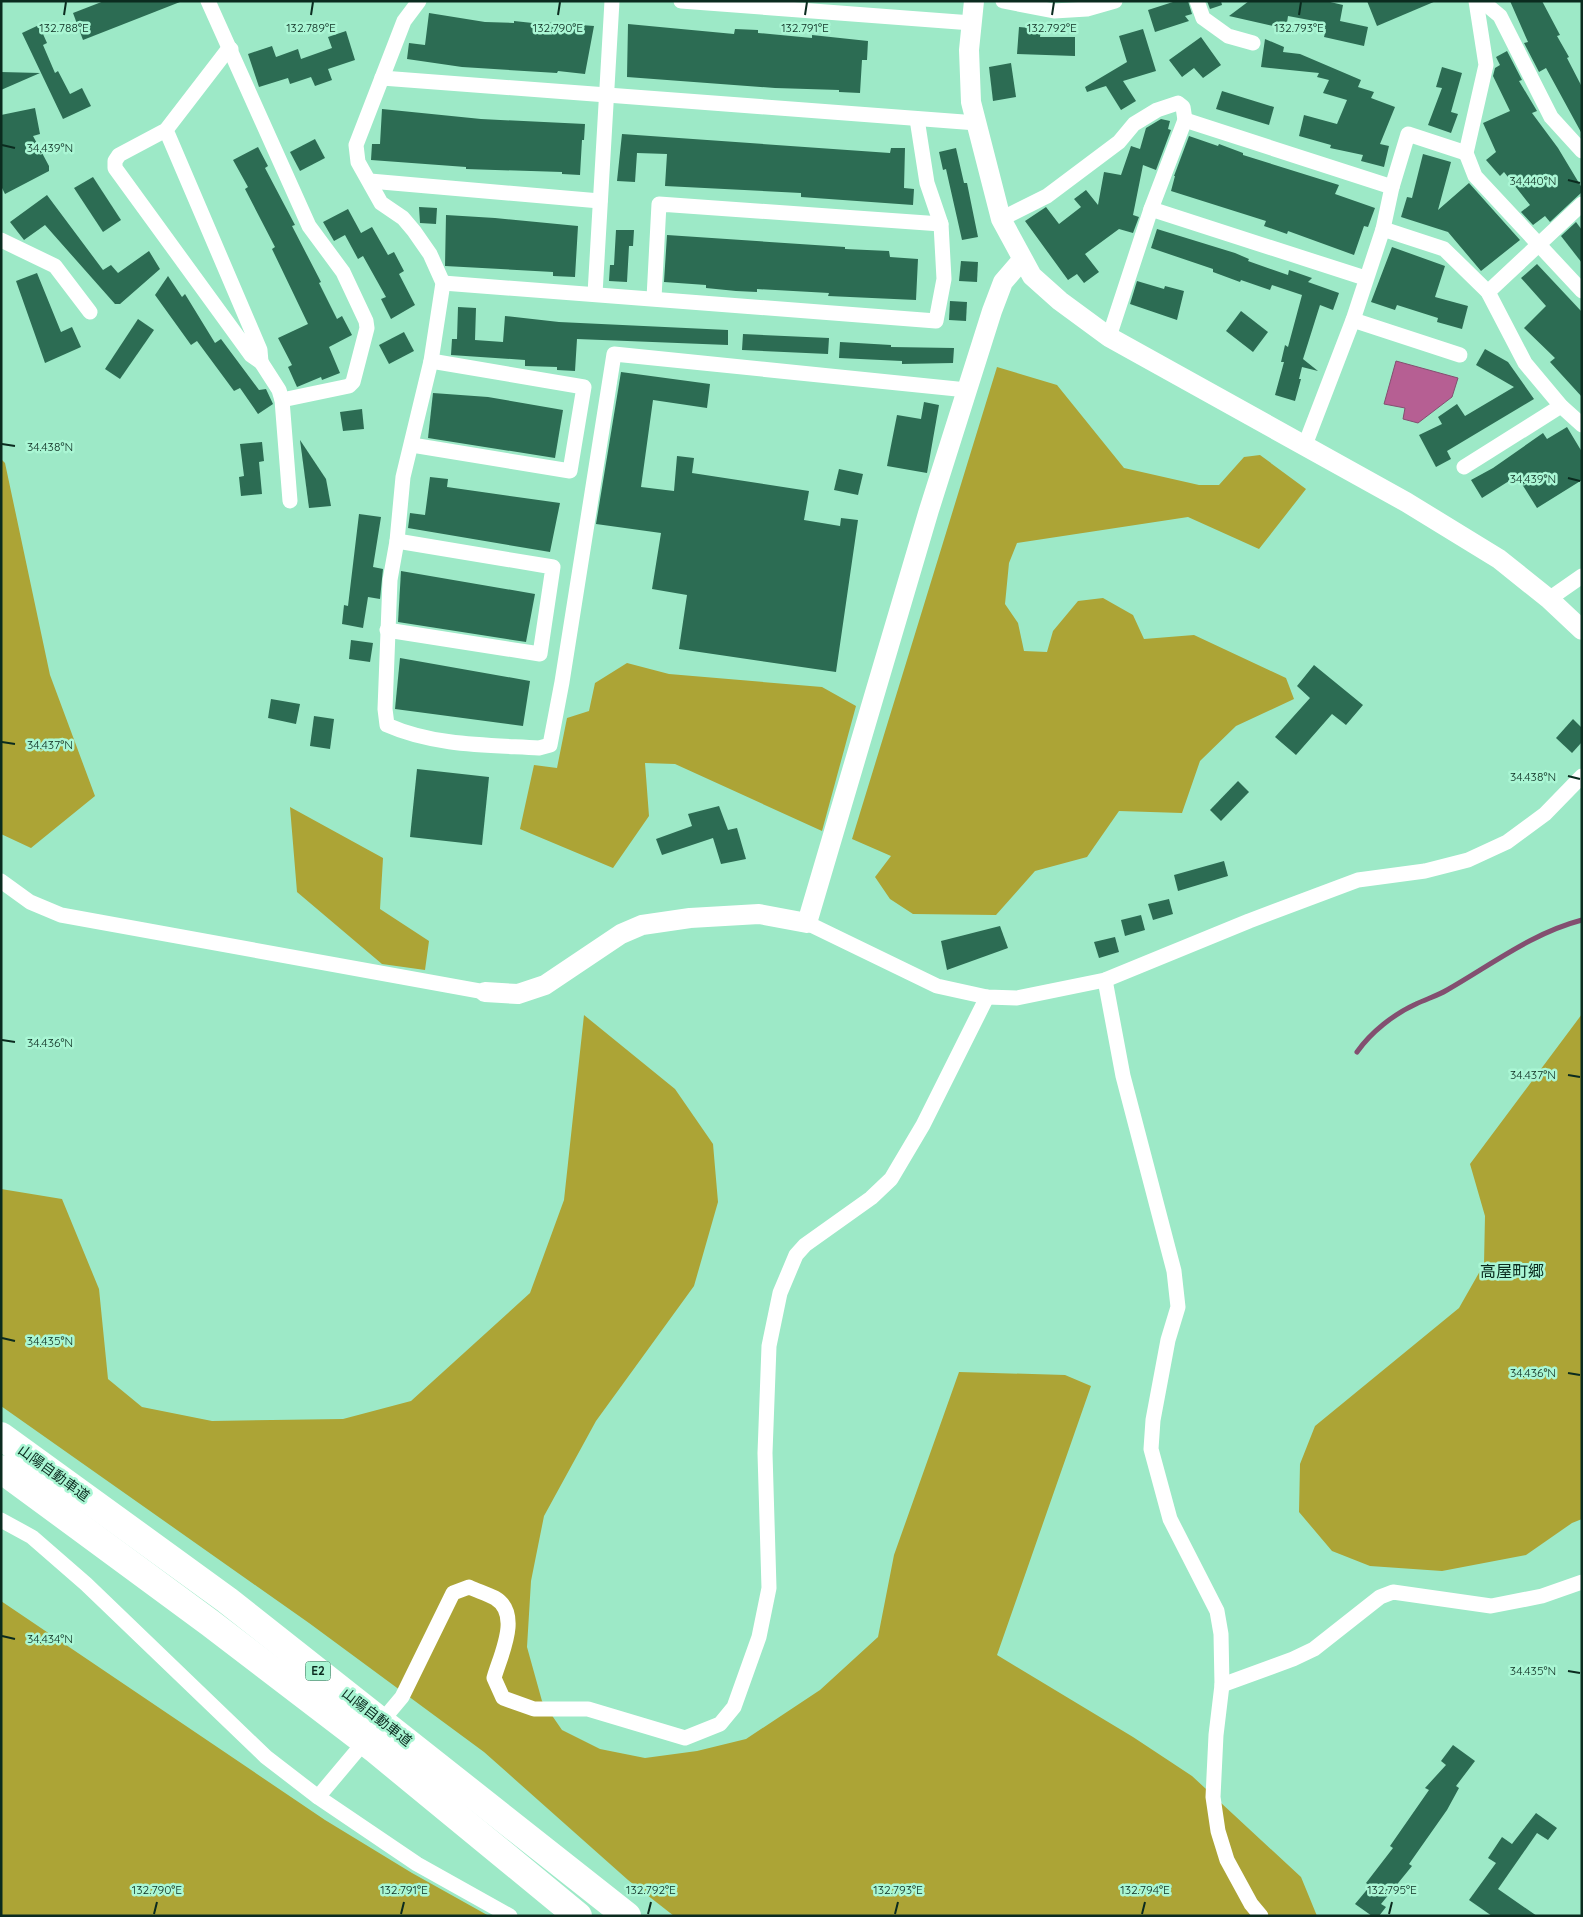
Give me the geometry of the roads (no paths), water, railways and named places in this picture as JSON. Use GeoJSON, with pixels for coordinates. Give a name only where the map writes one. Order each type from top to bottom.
{"type":"FeatureCollection","features":[{"type":"Feature","properties":{"kind":"highway","name":"山陽自動車道"},"geometry":{"type":"LineString","coordinates":[[1,1436],[228,1600],[628,1916]]}},
{"type":"Feature","properties":{"kind":"highway","name":"山陽自動車道"},"geometry":{"type":"LineString","coordinates":[[1,1469],[203,1617],[368,1744],[578,1916]]}},
{"type":"Feature","properties":{"kind":"street"},"geometry":{"type":"LineString","coordinates":[[208,1],[309,226],[344,272],[366,321],[367,328],[353,382],[349,386],[282,400]]}},
{"type":"Feature","properties":{"kind":"street"},"geometry":{"type":"LineString","coordinates":[[418,1],[404,21],[356,145],[358,162],[381,203],[403,218],[414,231],[430,254],[443,283],[431,361],[403,478],[397,541],[390,580],[385,709],[387,725],[408,734],[448,742],[539,748],[550,745],[565,667],[614,354],[967,390]]}},
{"type":"Feature","properties":{"kind":"street"},"geometry":{"type":"LineString","coordinates":[[595,294],[612,1]]}},
{"type":"Feature","properties":{"kind":"street"},"geometry":{"type":"LineString","coordinates":[[681,1],[827,7],[972,23]]}},
{"type":"Feature","properties":{"kind":"street"},"geometry":{"type":"LineString","coordinates":[[974,1],[969,50],[971,102],[1001,219],[1032,276],[1060,301],[1108,337],[1406,502],[1499,559],[1549,599],[1582,630]]}},
{"type":"Feature","properties":{"kind":"street"},"geometry":{"type":"LineString","coordinates":[[1004,1],[1054,11],[1087,9],[1115,1]]}},
{"type":"Feature","properties":{"kind":"street"},"geometry":{"type":"LineString","coordinates":[[1197,1],[1203,18],[1228,36],[1253,43]]}},
{"type":"Feature","properties":{"kind":"street"},"geometry":{"type":"LineString","coordinates":[[1476,1],[1486,65],[1466,153],[1475,176],[1582,291]]}},
{"type":"Feature","properties":{"kind":"street"},"geometry":{"type":"LineString","coordinates":[[1482,1],[1500,16],[1551,116],[1582,151]]}},
{"type":"Feature","properties":{"kind":"street"},"geometry":{"type":"LineString","coordinates":[[231,49],[226,52],[166,130],[119,155],[115,168],[251,355],[262,362]]}},
{"type":"Feature","properties":{"kind":"street"},"geometry":{"type":"LineString","coordinates":[[382,78],[977,123]]}},
{"type":"Feature","properties":{"kind":"street"},"geometry":{"type":"LineString","coordinates":[[1001,219],[1047,196],[1119,142],[1134,124],[1157,110],[1178,103],[1183,107],[1185,120],[1151,209],[1108,337]]}},
{"type":"Feature","properties":{"kind":"street"},"geometry":{"type":"LineString","coordinates":[[443,283],[936,321],[944,279],[942,224],[927,183],[917,119]]}},
{"type":"Feature","properties":{"kind":"street"},"geometry":{"type":"LineString","coordinates":[[1185,120],[1392,187]]}},
{"type":"Feature","properties":{"kind":"street"},"geometry":{"type":"LineString","coordinates":[[166,130],[260,350],[262,362],[279,390],[282,400],[290,501]]}},
{"type":"Feature","properties":{"kind":"street"},"geometry":{"type":"LineString","coordinates":[[1305,445],[1353,320],[1365,278],[1383,229],[1392,187],[1408,134],[1466,153]]}},
{"type":"Feature","properties":{"kind":"street"},"geometry":{"type":"LineString","coordinates":[[370,182],[600,201]]}},
{"type":"Feature","properties":{"kind":"street"},"geometry":{"type":"LineString","coordinates":[[654,298],[659,204],[942,224]]}},
{"type":"Feature","properties":{"kind":"street"},"geometry":{"type":"LineString","coordinates":[[1488,292],[1538,242],[1582,204]]}},
{"type":"Feature","properties":{"kind":"street"},"geometry":{"type":"LineString","coordinates":[[1151,209],[1365,278]]}},
{"type":"Feature","properties":{"kind":"street"},"geometry":{"type":"LineString","coordinates":[[1383,229],[1444,249],[1488,292],[1525,363],[1561,406],[1582,424]]}},
{"type":"Feature","properties":{"kind":"street"},"geometry":{"type":"LineString","coordinates":[[1,240],[54,266],[90,312]]}},
{"type":"Feature","properties":{"kind":"street"},"geometry":{"type":"LineString","coordinates":[[807,923],[920,538],[967,390],[1003,282],[1022,260]]}},
{"type":"Feature","properties":{"kind":"street"},"geometry":{"type":"LineString","coordinates":[[1353,320],[1460,355]]}},
{"type":"Feature","properties":{"kind":"street"},"geometry":{"type":"LineString","coordinates":[[412,446],[570,471],[584,387],[431,361]]}},
{"type":"Feature","properties":{"kind":"street"},"geometry":{"type":"LineString","coordinates":[[1464,467],[1561,406]]}},
{"type":"Feature","properties":{"kind":"street"},"geometry":{"type":"LineString","coordinates":[[387,630],[540,654],[553,567],[397,541]]}},
{"type":"Feature","properties":{"kind":"street"},"geometry":{"type":"LineString","coordinates":[[1549,599],[1582,576]]}},
{"type":"Feature","properties":{"kind":"street"},"geometry":{"type":"LineString","coordinates":[[1,881],[30,902],[61,915],[485,992],[518,994],[545,985],[622,934],[642,925],[690,918],[759,914],[807,923],[938,986],[987,997],[1017,998],[1105,980],[1358,880],[1426,871],[1468,860],[1507,842],[1545,814],[1582,776]]}},
{"type":"Feature","properties":{"kind":"street"},"geometry":{"type":"LineString","coordinates":[[1105,980],[1123,1076],[1174,1271],[1178,1307],[1168,1340],[1152,1420],[1151,1450],[1170,1519],[1218,1611],[1221,1634],[1222,1684],[1216,1736],[1213,1797],[1218,1832],[1227,1860],[1251,1904],[1262,1916]]}},
{"type":"Feature","properties":{"kind":"street"},"geometry":{"type":"LineString","coordinates":[[322,1792],[402,1697],[453,1593],[470,1588],[497,1599],[506,1611],[509,1627],[494,1678],[502,1698],[534,1709],[588,1709],[685,1738],[720,1724],[734,1707],[759,1636],[769,1588],[765,1453],[769,1346],[780,1293],[796,1255],[805,1245],[870,1198],[891,1179],[923,1126],[987,997]]}},
{"type":"Feature","properties":{"kind":"street"},"geometry":{"type":"LineString","coordinates":[[1,1520],[32,1537],[86,1584],[266,1757],[322,1792],[417,1864],[510,1916]]}},
{"type":"Feature","properties":{"kind":"street"},"geometry":{"type":"LineString","coordinates":[[1222,1684],[1293,1659],[1314,1649],[1380,1597],[1393,1592],[1491,1606],[1542,1596],[1582,1582]]}},
{"type":"Feature","properties":{"kind":"waterway"},"geometry":{"type":"LineString","coordinates":[[1357,1052],[1376,1031],[1399,1013],[1443,992],[1529,941],[1582,920]]}},
{"type":"Feature","properties":{"kind":"district","name":"高屋町郷"},"geometry":{"type":"Point","coordinates":[1512,1271]}}]}
